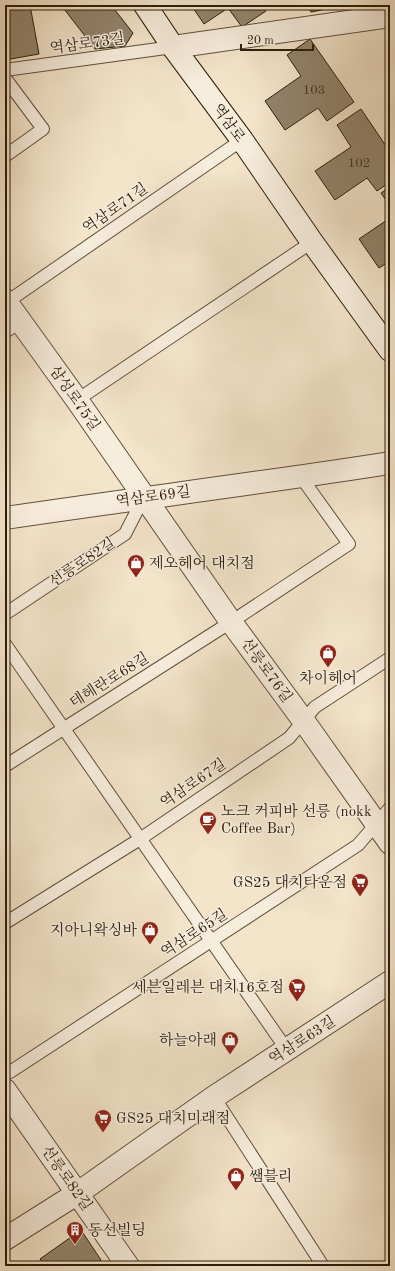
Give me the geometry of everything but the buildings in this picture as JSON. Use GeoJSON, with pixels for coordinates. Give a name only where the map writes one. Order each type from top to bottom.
{"type":"FeatureCollection","features":[{"type":"Feature","properties":{"kind":"street","name":"역삼로"},"geometry":{"type":"LineString","coordinates":[[145,5],[390,350]]}},
{"type":"Feature","properties":{"kind":"street"},"geometry":{"type":"LineString","coordinates":[[174,47],[390,16]]}},
{"type":"Feature","properties":{"kind":"street","name":"삼성로75길"},"geometry":{"type":"LineString","coordinates":[[6,301],[13,327],[77,400],[144,497]]}},
{"type":"Feature","properties":{"kind":"street","name":"역삼로69길"},"geometry":{"type":"LineString","coordinates":[[5,518],[144,497],[390,464]]}},
{"type":"Feature","properties":{"kind":"street","name":"선릉로76길"},"geometry":{"type":"LineString","coordinates":[[144,497],[231,622],[303,720],[383,816],[390,843]]}},
{"type":"Feature","properties":{"kind":"street","name":"역삼로63길"},"geometry":{"type":"LineString","coordinates":[[5,1240],[78,1193],[214,1097],[390,982]]}},
{"type":"Feature","properties":{"kind":"street","name":"선릉로82길"},"geometry":{"type":"LineString","coordinates":[[5,1090],[128,1266]]}},
{"type":"Feature","properties":{"kind":"lane","name":"역삼로73길"},"geometry":{"type":"LineString","coordinates":[[5,70],[174,47]]}},
{"type":"Feature","properties":{"kind":"lane"},"geometry":{"type":"LineString","coordinates":[[5,78],[43,129],[5,156]]}},
{"type":"Feature","properties":{"kind":"lane","name":"역삼로71길"},"geometry":{"type":"LineString","coordinates":[[6,301],[242,140]]}},
{"type":"Feature","properties":{"kind":"lane"},"geometry":{"type":"LineString","coordinates":[[77,400],[312,242]]}},
{"type":"Feature","properties":{"kind":"lane"},"geometry":{"type":"LineString","coordinates":[[231,622],[349,544],[301,477]]}},
{"type":"Feature","properties":{"kind":"lane","name":"선릉로82길"},"geometry":{"type":"LineString","coordinates":[[5,614],[125,534],[144,497]]}},
{"type":"Feature","properties":{"kind":"lane","name":"테헤란로68길"},"geometry":{"type":"LineString","coordinates":[[5,766],[231,622]]}},
{"type":"Feature","properties":{"kind":"lane"},"geometry":{"type":"LineString","coordinates":[[5,644],[287,1050]]}},
{"type":"Feature","properties":{"kind":"lane","name":"역삼로67길"},"geometry":{"type":"LineString","coordinates":[[5,923],[140,839],[289,738],[303,720],[315,708],[390,658]]}},
{"type":"Feature","properties":{"kind":"lane","name":"역삼로65길"},"geometry":{"type":"LineString","coordinates":[[5,1073],[10,1072],[358,845],[383,816]]}},
{"type":"Feature","properties":{"kind":"lane"},"geometry":{"type":"LineString","coordinates":[[214,1097],[323,1266]]}},
{"type":"Feature","properties":{"kind":"place","name":"제오헤어 대치점"},"geometry":{"type":"Point","coordinates":[136,578]}},
{"type":"Feature","properties":{"kind":"place","name":"차이헤어"},"geometry":{"type":"Point","coordinates":[328,668]}},
{"type":"Feature","properties":{"kind":"place","name":"노크 커피바 선릉 (nokk Coffee Bar)"},"geometry":{"type":"Point","coordinates":[208,835]}},
{"type":"Feature","properties":{"kind":"place","name":"GS25 대치타운점"},"geometry":{"type":"Point","coordinates":[360,897]}},
{"type":"Feature","properties":{"kind":"place","name":"지아니왁싱바"},"geometry":{"type":"Point","coordinates":[150,945]}},
{"type":"Feature","properties":{"kind":"place","name":"세븐일레븐 대치16호점"},"geometry":{"type":"Point","coordinates":[297,1002]}},
{"type":"Feature","properties":{"kind":"place","name":"하늘아래"},"geometry":{"type":"Point","coordinates":[230,1055]}},
{"type":"Feature","properties":{"kind":"place","name":"GS25 대치미래점"},"geometry":{"type":"Point","coordinates":[103,1133]}},
{"type":"Feature","properties":{"kind":"place","name":"쌤블리"},"geometry":{"type":"Point","coordinates":[236,1191]}},
{"type":"Feature","properties":{"kind":"place","name":"동선빌딩"},"geometry":{"type":"Point","coordinates":[75,1245]}}]}
